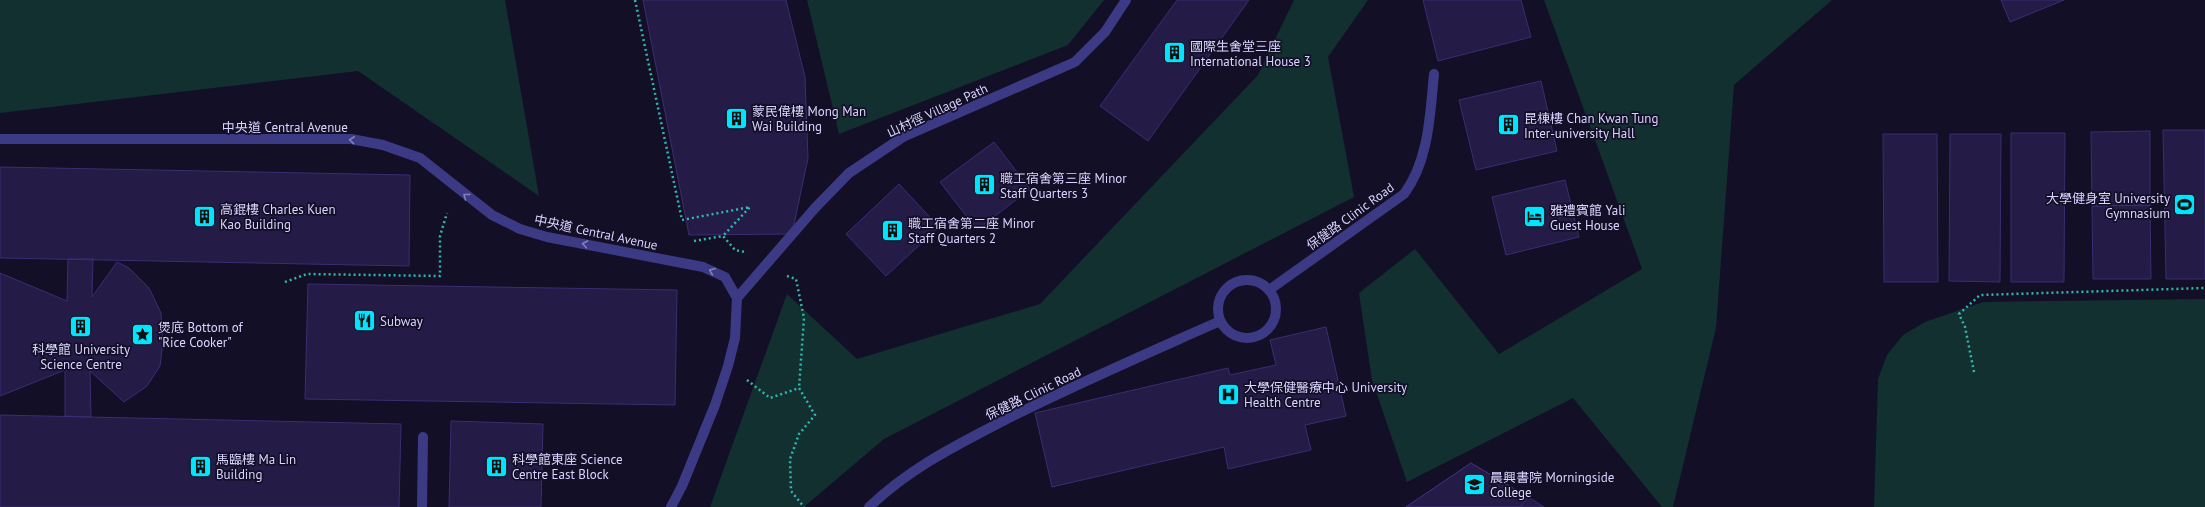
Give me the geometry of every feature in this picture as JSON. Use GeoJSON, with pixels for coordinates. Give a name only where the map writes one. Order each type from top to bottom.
{"type":"FeatureCollection","features":[{"type":"Feature","properties":{"kind":"street","name":"山村徑 Village Path"},"geometry":{"type":"LineString","coordinates":[[737,298],[815,208],[849,173],[903,137],[1075,62],[1106,32],[1126,0]]}},
{"type":"Feature","properties":{"kind":"street","name":"保健路 Clinic Road"},"geometry":{"type":"LineString","coordinates":[[1269,290],[1404,194],[1413,182],[1420,166],[1429,120],[1434,74]]}},
{"type":"Feature","properties":{"kind":"street","name":"中央道 Central Avenue"},"geometry":{"type":"LineString","coordinates":[[0,139],[351,139],[383,145],[420,158],[492,215],[520,229],[547,237],[703,267],[725,277],[737,298]]}},
{"type":"Feature","properties":{"kind":"street"},"geometry":{"type":"LineString","coordinates":[[1244,280],[1253,281],[1269,290],[1274,298],[1275,312],[1271,325],[1264,332],[1246,338],[1236,336],[1228,331],[1220,321],[1217,305],[1226,288],[1235,282],[1244,280]]}},
{"type":"Feature","properties":{"kind":"street"},"geometry":{"type":"LineString","coordinates":[[671,507],[694,457],[728,366],[735,338],[737,298]]}},
{"type":"Feature","properties":{"kind":"street","name":"保健路 Clinic Road"},"geometry":{"type":"LineString","coordinates":[[869,507],[901,478],[933,457],[1037,403],[1220,321]]}},
{"type":"Feature","properties":{"kind":"street"},"geometry":{"type":"LineString","coordinates":[[422,507],[423,438]]}},
{"type":"Feature","properties":{"kind":"path"},"geometry":{"type":"LineString","coordinates":[[635,0],[682,220],[750,207],[723,236]]}},
{"type":"Feature","properties":{"kind":"path"},"geometry":{"type":"LineString","coordinates":[[285,282],[307,274],[440,276],[440,236],[447,213]]}},
{"type":"Feature","properties":{"kind":"path"},"geometry":{"type":"LineString","coordinates":[[783,275],[796,280],[804,318],[799,388],[815,415],[799,434],[790,459],[791,491],[804,507]]}},
{"type":"Feature","properties":{"kind":"path"},"geometry":{"type":"LineString","coordinates":[[1974,372],[1965,326],[1959,314],[1980,295],[2205,288]]}},
{"type":"Feature","properties":{"kind":"path"},"geometry":{"type":"LineString","coordinates":[[728,366],[770,398],[799,388]]}},
{"type":"Feature","properties":{"kind":"green space"},"geometry":{"type":"Polygon","coordinates":[[[0,0],[505,0],[539,196],[358,71],[0,113],[0,0]]]}},
{"type":"Feature","properties":{"kind":"green space"},"geometry":{"type":"Polygon","coordinates":[[[807,0],[1104,0],[1068,45],[839,134],[807,0]]]}},
{"type":"Feature","properties":{"kind":"green space"},"geometry":{"type":"Polygon","coordinates":[[[1294,0],[1368,0],[1328,57],[1354,197],[884,439],[804,507],[710,507],[787,294],[857,359],[1040,304],[1258,75],[1294,0]]]}},
{"type":"Feature","properties":{"kind":"green space"},"geometry":{"type":"Polygon","coordinates":[[[1544,0],[1832,0],[1734,85],[1716,328],[1673,507],[1662,507],[1573,398],[1407,482],[1372,380],[1359,293],[1415,249],[1499,354],[1642,269],[1544,0]]]}},
{"type":"Feature","properties":{"kind":"green space"},"geometry":{"type":"Polygon","coordinates":[[[2205,299],[2205,507],[1874,507],[1878,379],[1887,355],[1903,335],[1925,322],[1983,302],[2205,299]]]}},
{"type":"Feature","properties":{"kind":"building","name":"蒙民偉樓 Mong Man Wai Building"},"geometry":{"type":"Polygon","coordinates":[[[643,0],[786,0],[805,77],[808,158],[792,234],[689,235],[643,0]]]}},
{"type":"Feature","properties":{"kind":"building","name":"國際生舍堂三座 International House 3"},"geometry":{"type":"Polygon","coordinates":[[[1177,0],[1249,0],[1148,141],[1100,106],[1177,0]]]}},
{"type":"Feature","properties":{"kind":"building"},"geometry":{"type":"Polygon","coordinates":[[[1423,0],[1521,0],[1531,37],[1438,61],[1423,0]]]}},
{"type":"Feature","properties":{"kind":"building"},"geometry":{"type":"Polygon","coordinates":[[[2001,0],[2064,0],[2010,22],[2001,0]]]}},
{"type":"Feature","properties":{"kind":"building","name":"昆棟樓 Chan Kwan Tung Inter-university Hall"},"geometry":{"type":"Polygon","coordinates":[[[1541,81],[1557,151],[1476,170],[1459,100],[1541,81]]]}},
{"type":"Feature","properties":{"kind":"building","name":"大學健身室 University Gymnasium"},"geometry":{"type":"Polygon","coordinates":[[[2163,130],[2205,130],[2205,279],[2166,279],[2163,130]]]}},
{"type":"Feature","properties":{"kind":"building"},"geometry":{"type":"Polygon","coordinates":[[[2150,131],[2150,205],[2092,206],[2091,132],[2150,131]]]}},
{"type":"Feature","properties":{"kind":"building"},"geometry":{"type":"Polygon","coordinates":[[[2011,133],[2065,133],[2064,282],[2011,282],[2011,133]]]}},
{"type":"Feature","properties":{"kind":"building"},"geometry":{"type":"Polygon","coordinates":[[[1883,134],[1937,134],[1938,282],[1884,282],[1883,134]]]}},
{"type":"Feature","properties":{"kind":"building"},"geometry":{"type":"Polygon","coordinates":[[[1950,134],[2001,134],[2000,282],[1949,281],[1950,134]]]}},
{"type":"Feature","properties":{"kind":"building","name":"職工宿舍第三座 Minor Staff Quarters 3"},"geometry":{"type":"Polygon","coordinates":[[[994,142],[1030,189],[977,230],[940,182],[994,142]]]}},
{"type":"Feature","properties":{"kind":"building","name":"高錕樓 Charles Kuen Kao Building"},"geometry":{"type":"Polygon","coordinates":[[[0,167],[410,175],[409,266],[0,258],[0,167]]]}},
{"type":"Feature","properties":{"kind":"building","name":"雅禮賓館 Yali Guest House"},"geometry":{"type":"Polygon","coordinates":[[[1565,180],[1579,237],[1506,255],[1492,197],[1565,180]]]}},
{"type":"Feature","properties":{"kind":"building","name":"職工宿舍第二座 Minor Staff Quarters 2"},"geometry":{"type":"Polygon","coordinates":[[[899,184],[939,227],[886,276],[846,234],[899,184]]]}},
{"type":"Feature","properties":{"kind":"building"},"geometry":{"type":"Polygon","coordinates":[[[2150,205],[2151,279],[2093,279],[2092,206],[2150,205]]]}},
{"type":"Feature","properties":{"kind":"building","name":"科學館 University Science Centre"},"geometry":{"type":"Polygon","coordinates":[[[68,259],[93,259],[92,297],[117,262],[129,268],[149,288],[161,313],[163,342],[160,366],[147,386],[124,402],[90,371],[91,417],[65,416],[65,370],[0,396],[0,273],[67,301],[68,259]]]}},
{"type":"Feature","properties":{"kind":"building"},"geometry":{"type":"Polygon","coordinates":[[[308,284],[677,290],[675,405],[305,399],[308,284]]]}},
{"type":"Feature","properties":{"kind":"building","name":"大學保健醫療中心 University Health Centre"},"geometry":{"type":"Polygon","coordinates":[[[1326,327],[1346,416],[1305,425],[1311,450],[1228,469],[1224,447],[1052,487],[1035,413],[1228,368],[1230,375],[1276,365],[1270,340],[1326,327]]]}},
{"type":"Feature","properties":{"kind":"building","name":"馬臨樓 Ma Lin Building"},"geometry":{"type":"Polygon","coordinates":[[[0,415],[401,424],[399,507],[0,507],[0,415]]]}},
{"type":"Feature","properties":{"kind":"building","name":"科學館東座 Science Centre East Block"},"geometry":{"type":"Polygon","coordinates":[[[451,421],[543,424],[541,507],[449,507],[451,421]]]}},
{"type":"Feature","properties":{"kind":"building","name":"晨興書院 Morningside College"},"geometry":{"type":"Polygon","coordinates":[[[1471,463],[1528,497],[1520,507],[1406,507],[1471,463]]]}},
{"type":"Feature","properties":{"kind":"building","name":"晨興書院 Morningside College"},"geometry":{"type":"Polygon","coordinates":[[[1471,463],[1528,497],[1544,507],[1406,507],[1471,463]]]}},
{"type":"Feature","properties":{"kind":"place","name":"國際生舍堂三座 International House 3"},"geometry":{"type":"Point","coordinates":[1175,53]}},
{"type":"Feature","properties":{"kind":"place","name":"蒙民偉樓 Mong Man Wai Building"},"geometry":{"type":"Point","coordinates":[736,118]}},
{"type":"Feature","properties":{"kind":"place","name":"昆棟樓 Chan Kwan Tung Inter-university Hall"},"geometry":{"type":"Point","coordinates":[1508,125]}},
{"type":"Feature","properties":{"kind":"place","name":"職工宿舍第三座 Minor Staff Quarters 3"},"geometry":{"type":"Point","coordinates":[985,185]}},
{"type":"Feature","properties":{"kind":"place","name":"大學健身室 University Gymnasium"},"geometry":{"type":"Point","coordinates":[2185,205]}},
{"type":"Feature","properties":{"kind":"place","name":"高錕樓 Charles Kuen Kao Building"},"geometry":{"type":"Point","coordinates":[205,216]}},
{"type":"Feature","properties":{"kind":"place","name":"雅禮賓館 Yali Guest House"},"geometry":{"type":"Point","coordinates":[1535,217]}},
{"type":"Feature","properties":{"kind":"place","name":"職工宿舍第二座 Minor Staff Quarters 2"},"geometry":{"type":"Point","coordinates":[892,230]}},
{"type":"Feature","properties":{"kind":"place","name":"Subway"},"geometry":{"type":"Point","coordinates":[364,321]}},
{"type":"Feature","properties":{"kind":"place","name":"科學館 University Science Centre"},"geometry":{"type":"Point","coordinates":[81,327]}},
{"type":"Feature","properties":{"kind":"place","name":"煲底 Bottom of \"Rice Cooker\""},"geometry":{"type":"Point","coordinates":[142,334]}},
{"type":"Feature","properties":{"kind":"place","name":"大學保健醫療中心 University Health Centre"},"geometry":{"type":"Point","coordinates":[1228,394]}},
{"type":"Feature","properties":{"kind":"place","name":"馬臨樓 Ma Lin Building"},"geometry":{"type":"Point","coordinates":[200,466]}},
{"type":"Feature","properties":{"kind":"place","name":"科學館東座 Science Centre East Block"},"geometry":{"type":"Point","coordinates":[496,466]}},
{"type":"Feature","properties":{"kind":"place","name":"晨興書院 Morningside College"},"geometry":{"type":"Point","coordinates":[1475,484]}}]}
